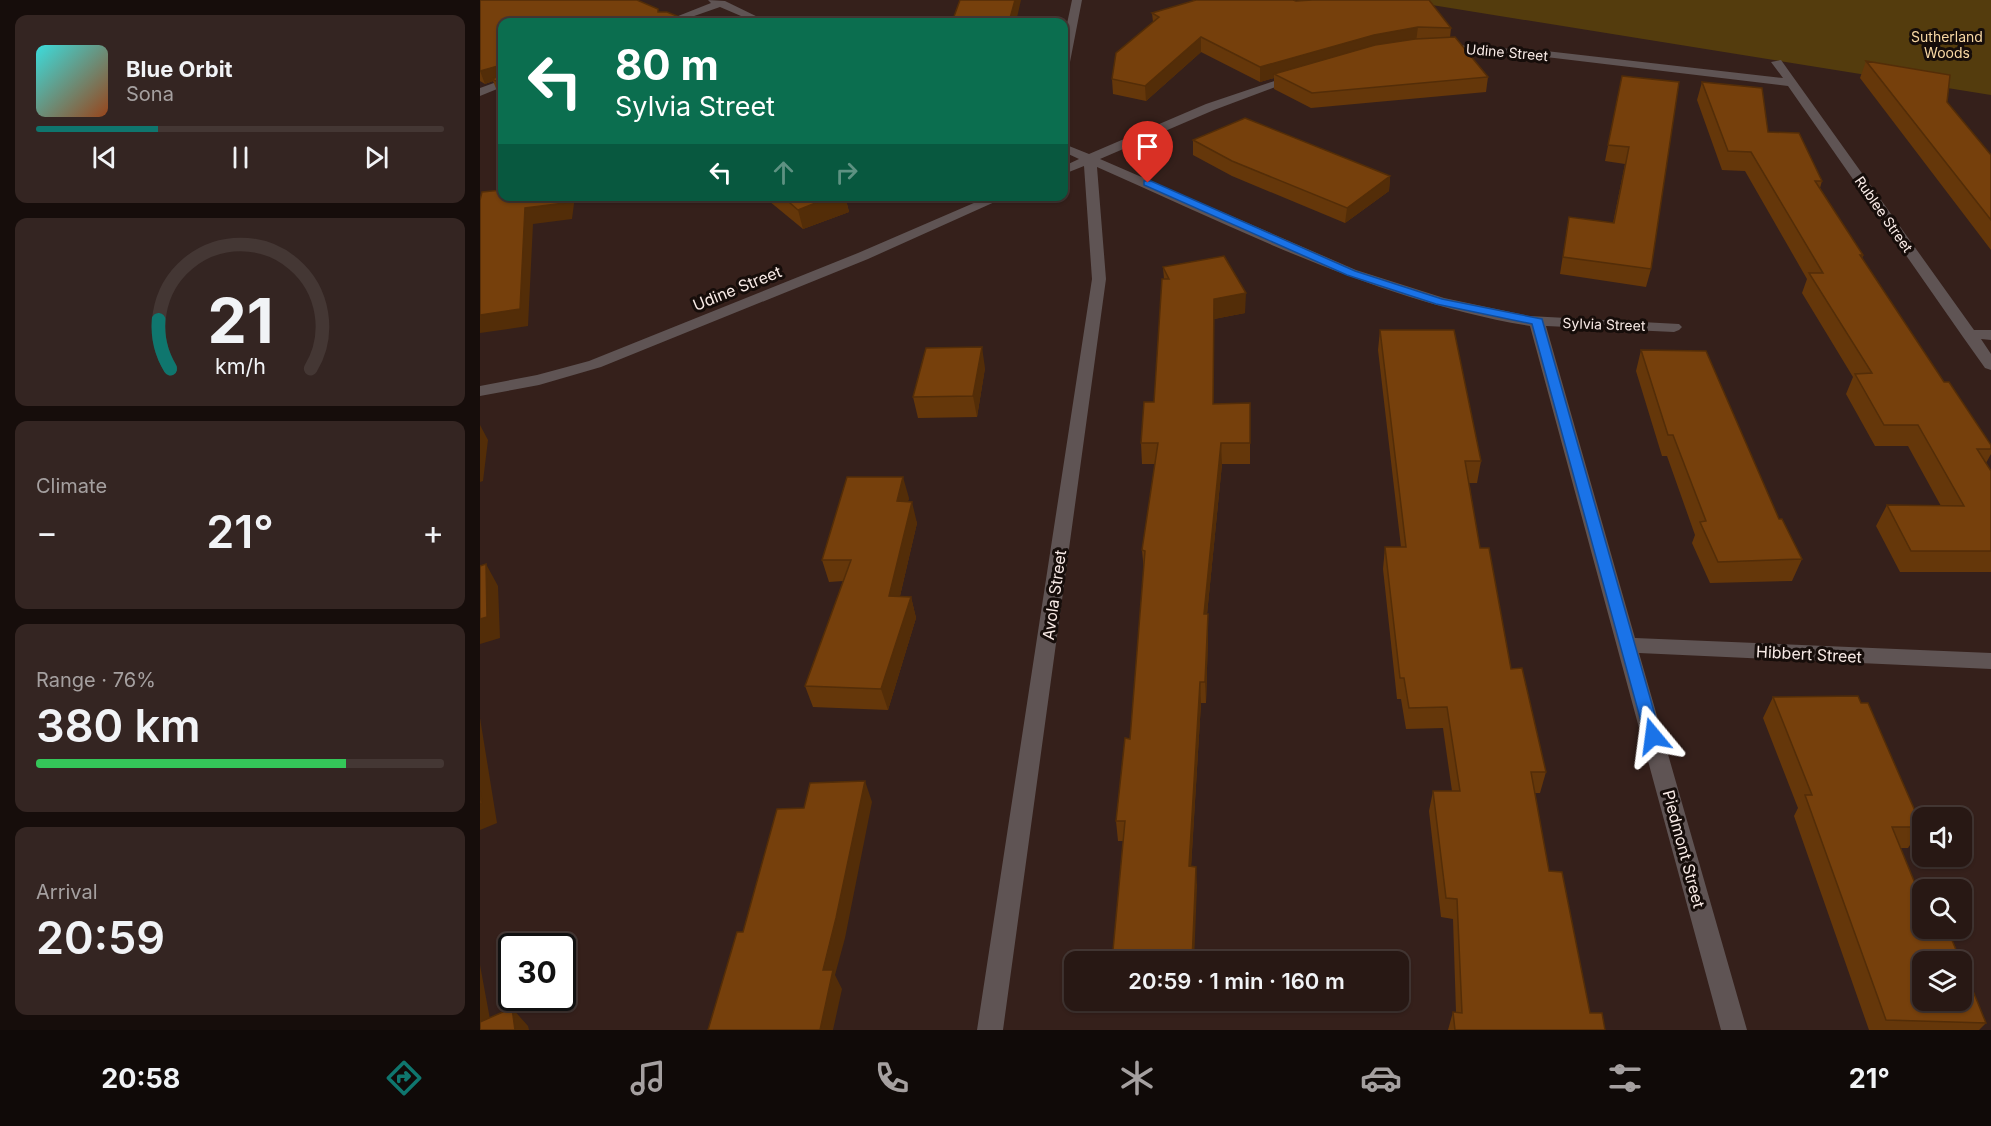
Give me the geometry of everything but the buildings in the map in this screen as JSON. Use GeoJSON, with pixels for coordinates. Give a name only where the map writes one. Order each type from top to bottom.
{"type":"FeatureCollection","features":[{"type":"Feature","properties":{"kind":"street"},"geometry":{"type":"LineString","coordinates":[[1068,43],[1077,0]]}},
{"type":"Feature","properties":{"kind":"street"},"geometry":{"type":"LineString","coordinates":[[678,18],[717,2],[754,18]]}},
{"type":"Feature","properties":{"kind":"street","name":"Udine Street"},"geometry":{"type":"LineString","coordinates":[[1427,47],[1546,54],[1792,82]]}},
{"type":"Feature","properties":{"kind":"street","name":"Rublee Street"},"geometry":{"type":"LineString","coordinates":[[1777,62],[1991,365]]}},
{"type":"Feature","properties":{"kind":"street"},"geometry":{"type":"LineString","coordinates":[[1068,168],[1210,107],[1308,74]]}},
{"type":"Feature","properties":{"kind":"street"},"geometry":{"type":"LineString","coordinates":[[480,92],[498,85]]}},
{"type":"Feature","properties":{"kind":"street","name":"Sylvia Street"},"geometry":{"type":"LineString","coordinates":[[1068,150],[1351,273],[1440,302],[1538,322],[1674,327]]}},
{"type":"Feature","properties":{"kind":"street","name":"Avola Street"},"geometry":{"type":"LineString","coordinates":[[990,1030],[1099,279],[1090,159]]}},
{"type":"Feature","properties":{"kind":"street","name":"Udine Street"},"geometry":{"type":"LineString","coordinates":[[480,391],[539,380],[605,360],[863,256],[990,201]]}},
{"type":"Feature","properties":{"kind":"street","name":"Piedmont Street"},"geometry":{"type":"LineString","coordinates":[[1538,322],[1734,1030]]}},
{"type":"Feature","properties":{"kind":"street"},"geometry":{"type":"LineString","coordinates":[[1968,334],[1991,335]]}},
{"type":"Feature","properties":{"kind":"street","name":"Hibbert Street"},"geometry":{"type":"LineString","coordinates":[[1628,645],[1991,661]]}},
{"type":"Feature","properties":{"kind":"green space","name":"Sutherland Woods"},"geometry":{"type":"Polygon","coordinates":[[[1401,0],[1991,0],[1991,95],[1401,0]]]}},
{"type":"Feature","properties":{"kind":"route"},"geometry":{"type":"LineString","coordinates":[[1148,183],[1351,273],[1440,302],[1538,322],[1653,736]]}}]}
